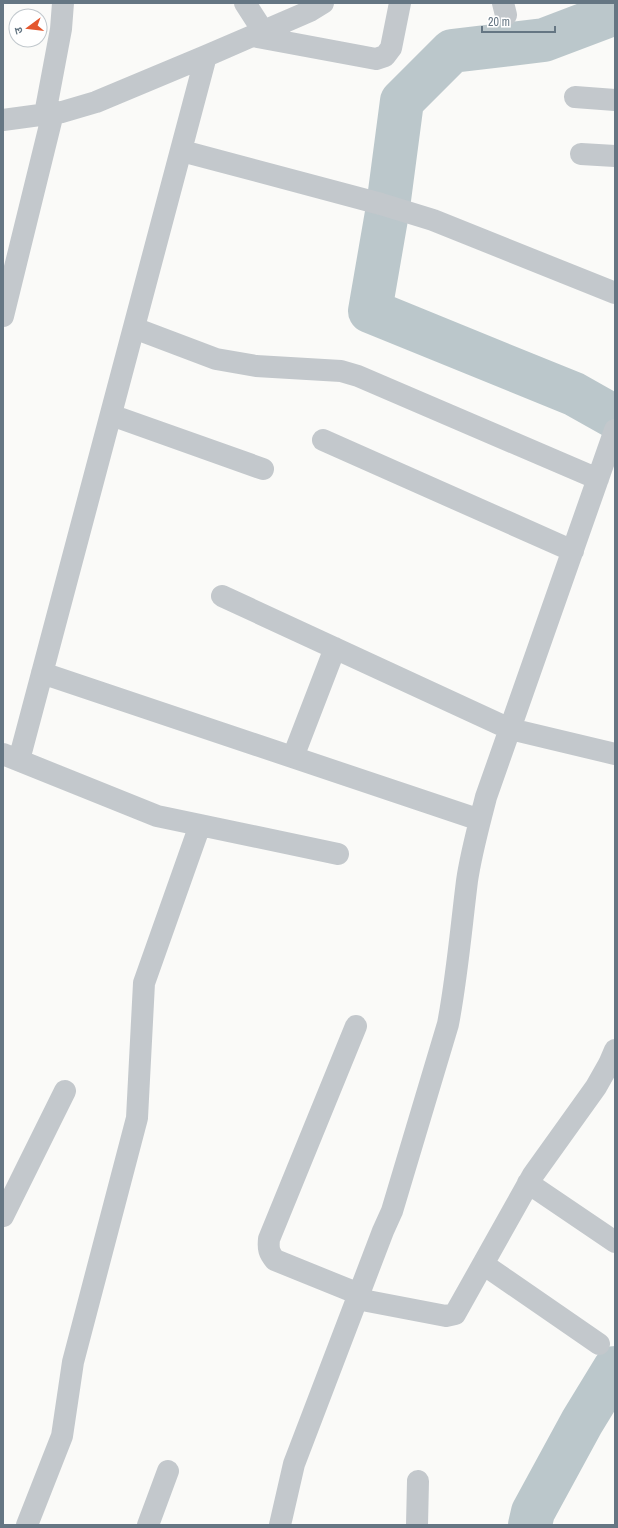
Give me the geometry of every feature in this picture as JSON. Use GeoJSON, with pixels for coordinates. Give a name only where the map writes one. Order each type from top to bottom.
{"type":"FeatureCollection","features":[{"type":"Feature","properties":{"kind":"street"},"geometry":{"type":"LineString","coordinates":[[3,316],[49,114],[61,29],[63,3]]}},
{"type":"Feature","properties":{"kind":"street"},"geometry":{"type":"LineString","coordinates":[[245,3],[258,33]]}},
{"type":"Feature","properties":{"kind":"street"},"geometry":{"type":"LineString","coordinates":[[3,120],[49,114],[96,102],[206,56],[323,3]]}},
{"type":"Feature","properties":{"kind":"street"},"geometry":{"type":"LineString","coordinates":[[258,33],[376,58],[385,56],[391,48],[400,3]]}},
{"type":"Feature","properties":{"kind":"street"},"geometry":{"type":"LineString","coordinates":[[206,56],[182,151],[42,673],[11,757],[157,816],[338,854]]}},
{"type":"Feature","properties":{"kind":"street"},"geometry":{"type":"LineString","coordinates":[[575,97],[615,100]]}},
{"type":"Feature","properties":{"kind":"street"},"geometry":{"type":"LineString","coordinates":[[182,151],[381,204],[433,220],[615,293]]}},
{"type":"Feature","properties":{"kind":"street"},"geometry":{"type":"LineString","coordinates":[[581,154],[615,156]]}},
{"type":"Feature","properties":{"kind":"street"},"geometry":{"type":"LineString","coordinates":[[134,328],[216,359],[256,366],[341,371],[358,376],[598,478]]}},
{"type":"Feature","properties":{"kind":"street"},"geometry":{"type":"LineString","coordinates":[[111,415],[263,469]]}},
{"type":"Feature","properties":{"kind":"street"},"geometry":{"type":"LineString","coordinates":[[280,1525],[294,1464],[392,1211],[448,1024],[453,998],[468,880],[486,797],[615,430]]}},
{"type":"Feature","properties":{"kind":"street"},"geometry":{"type":"LineString","coordinates":[[323,440],[573,551]]}},
{"type":"Feature","properties":{"kind":"street"},"geometry":{"type":"LineString","coordinates":[[222,596],[510,729],[615,754]]}},
{"type":"Feature","properties":{"kind":"street"},"geometry":{"type":"LineString","coordinates":[[293,757],[335,648]]}},
{"type":"Feature","properties":{"kind":"street"},"geometry":{"type":"LineString","coordinates":[[42,673],[480,820]]}},
{"type":"Feature","properties":{"kind":"street"},"geometry":{"type":"LineString","coordinates":[[27,1525],[62,1436],[73,1362],[137,1118],[144,983],[200,825]]}},
{"type":"Feature","properties":{"kind":"street"},"geometry":{"type":"LineString","coordinates":[[356,1026],[269,1240],[270,1253],[275,1260],[358,1296],[446,1316],[454,1314],[528,1183],[596,1087],[615,1050]]}},
{"type":"Feature","properties":{"kind":"street"},"geometry":{"type":"LineString","coordinates":[[3,1216],[65,1091]]}},
{"type":"Feature","properties":{"kind":"street"},"geometry":{"type":"LineString","coordinates":[[528,1183],[615,1242]]}},
{"type":"Feature","properties":{"kind":"street"},"geometry":{"type":"LineString","coordinates":[[483,1264],[599,1344]]}},
{"type":"Feature","properties":{"kind":"street"},"geometry":{"type":"LineString","coordinates":[[148,1525],[168,1471]]}},
{"type":"Feature","properties":{"kind":"street"},"geometry":{"type":"LineString","coordinates":[[417,1525],[418,1481]]}},
{"type":"Feature","properties":{"kind":"waterway"},"geometry":{"type":"LineString","coordinates":[[615,13],[544,40],[452,51],[402,101],[388,207],[370,311],[574,394],[615,417]]}},
{"type":"Feature","properties":{"kind":"waterway"},"geometry":{"type":"LineString","coordinates":[[530,1525],[533,1512],[582,1422],[615,1368]]}}]}
